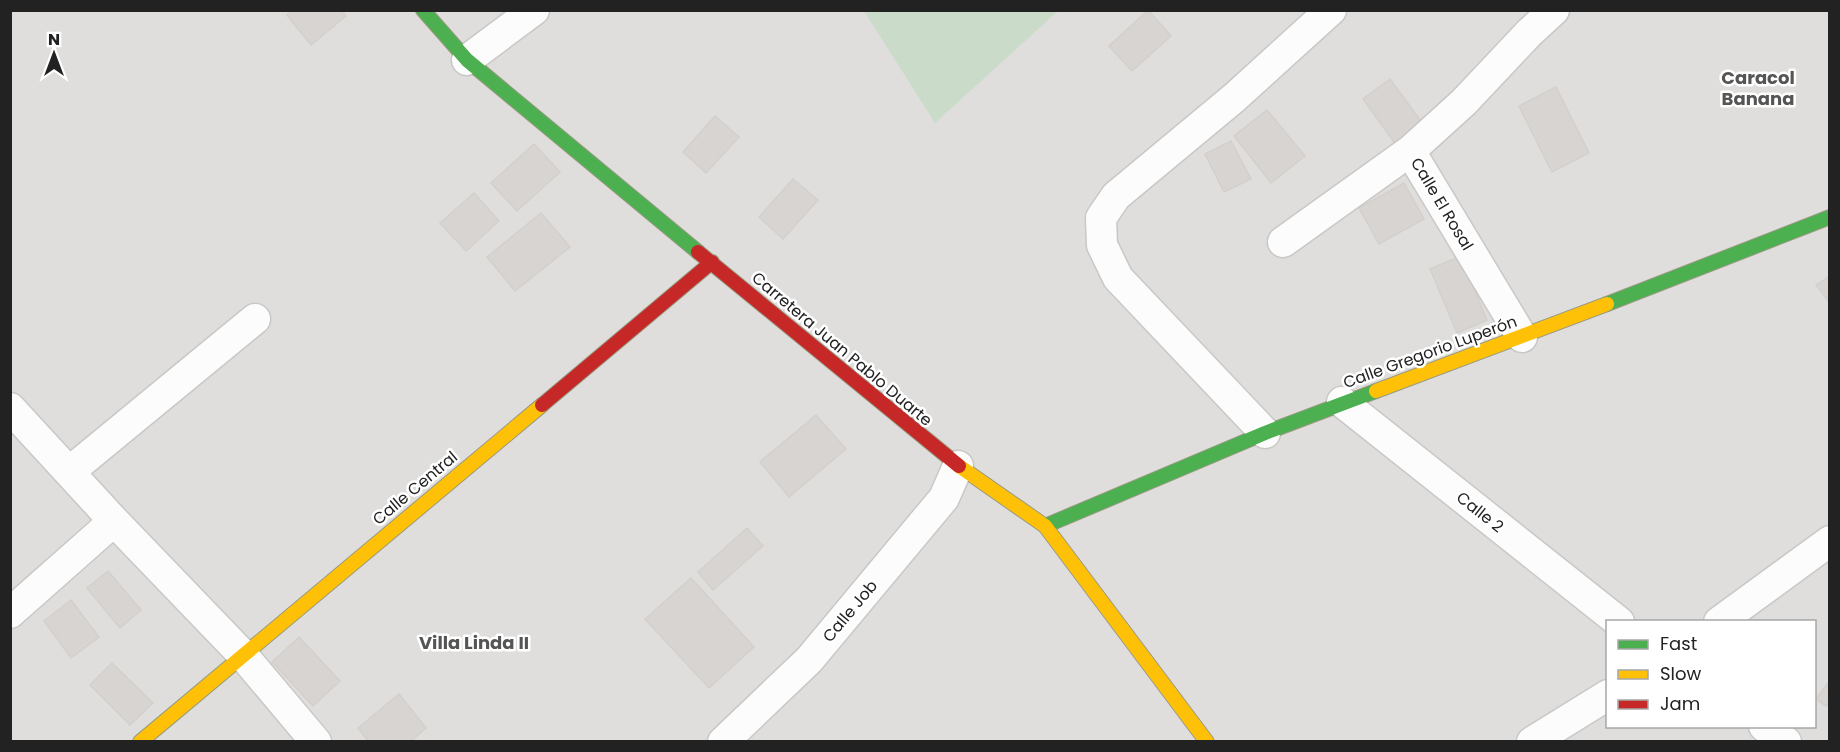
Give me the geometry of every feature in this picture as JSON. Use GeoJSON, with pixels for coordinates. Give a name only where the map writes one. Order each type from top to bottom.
{"type":"FeatureCollection","features":[{"type":"Feature","properties":{"kind":"street","name":"Carretera Juan Pablo Duarte"},"geometry":{"type":"LineString","coordinates":[[423,10],[466,60],[958,466],[1045,526],[1207,741]]}},
{"type":"Feature","properties":{"kind":"street"},"geometry":{"type":"LineString","coordinates":[[466,60],[534,10]]}},
{"type":"Feature","properties":{"kind":"street"},"geometry":{"type":"LineString","coordinates":[[1265,433],[1118,278],[1102,244],[1101,218],[1116,196],[1234,98],[1331,10]]}},
{"type":"Feature","properties":{"kind":"street","name":"Calle El Rosal"},"geometry":{"type":"LineString","coordinates":[[1522,337],[1410,151],[1464,102],[1554,10]]}},
{"type":"Feature","properties":{"kind":"street"},"geometry":{"type":"LineString","coordinates":[[1283,242],[1410,151]]}},
{"type":"Feature","properties":{"kind":"street","name":"Calle Gregorio Luperón"},"geometry":{"type":"LineString","coordinates":[[1045,526],[1342,402],[1522,337],[1830,217]]}},
{"type":"Feature","properties":{"kind":"street","name":"Calle Central"},"geometry":{"type":"LineString","coordinates":[[140,741],[712,262]]}},
{"type":"Feature","properties":{"kind":"street"},"geometry":{"type":"LineString","coordinates":[[69,472],[255,318]]}},
{"type":"Feature","properties":{"kind":"street","name":"Calle 2"},"geometry":{"type":"LineString","coordinates":[[1342,402],[1617,620]]}},
{"type":"Feature","properties":{"kind":"street"},"geometry":{"type":"LineString","coordinates":[[10,408],[114,521],[242,654],[316,741]]}},
{"type":"Feature","properties":{"kind":"street","name":"Calle Job"},"geometry":{"type":"LineString","coordinates":[[723,741],[809,660],[944,498],[958,466]]}},
{"type":"Feature","properties":{"kind":"street"},"geometry":{"type":"LineString","coordinates":[[10,613],[114,521]]}},
{"type":"Feature","properties":{"kind":"street"},"geometry":{"type":"LineString","coordinates":[[1720,620],[1830,540]]}},
{"type":"Feature","properties":{"kind":"street"},"geometry":{"type":"LineString","coordinates":[[1532,741],[1606,696]]}},
{"type":"Feature","properties":{"kind":"street"},"geometry":{"type":"LineString","coordinates":[[1767,728],[1786,741]]}},
{"type":"Feature","properties":{"kind":"shaded area"},"geometry":{"type":"Polygon","coordinates":[[[10,11],[1829,11],[1829,741],[11,741],[10,11]]]}},
{"type":"Feature","properties":{"kind":"green space"},"geometry":{"type":"Polygon","coordinates":[[[864,11],[1058,11],[935,123],[864,11]]]}},
{"type":"Feature","properties":{"kind":"building"},"geometry":{"type":"Polygon","coordinates":[[[293,10],[341,10],[346,16],[311,45],[287,15],[293,10]]]}},
{"type":"Feature","properties":{"kind":"building"},"geometry":{"type":"Polygon","coordinates":[[[1148,10],[1171,36],[1132,71],[1109,46],[1148,10]]]}},
{"type":"Feature","properties":{"kind":"building"},"geometry":{"type":"Polygon","coordinates":[[[1390,79],[1424,125],[1396,145],[1363,99],[1390,79]]]}},
{"type":"Feature","properties":{"kind":"building"},"geometry":{"type":"Polygon","coordinates":[[[1556,87],[1589,153],[1552,172],[1519,106],[1556,87]]]}},
{"type":"Feature","properties":{"kind":"building"},"geometry":{"type":"Polygon","coordinates":[[[1267,110],[1305,156],[1271,183],[1234,136],[1267,110]]]}},
{"type":"Feature","properties":{"kind":"building"},"geometry":{"type":"Polygon","coordinates":[[[715,116],[739,137],[706,173],[683,152],[715,116]]]}},
{"type":"Feature","properties":{"kind":"building"},"geometry":{"type":"Polygon","coordinates":[[[1231,141],[1251,179],[1224,192],[1205,154],[1231,141]]]}},
{"type":"Feature","properties":{"kind":"building"},"geometry":{"type":"Polygon","coordinates":[[[534,144],[560,172],[517,211],[491,183],[534,144]]]}},
{"type":"Feature","properties":{"kind":"building"},"geometry":{"type":"Polygon","coordinates":[[[793,179],[818,200],[783,239],[759,217],[793,179]]]}},
{"type":"Feature","properties":{"kind":"building"},"geometry":{"type":"Polygon","coordinates":[[[1404,183],[1424,219],[1379,244],[1359,208],[1404,183]]]}},
{"type":"Feature","properties":{"kind":"building"},"geometry":{"type":"Polygon","coordinates":[[[474,193],[499,221],[466,251],[440,223],[474,193]]]}},
{"type":"Feature","properties":{"kind":"building"},"geometry":{"type":"Polygon","coordinates":[[[541,213],[570,247],[515,291],[487,257],[541,213]]]}},
{"type":"Feature","properties":{"kind":"building"},"geometry":{"type":"Polygon","coordinates":[[[1461,256],[1487,320],[1457,333],[1430,269],[1461,256]]]}},
{"type":"Feature","properties":{"kind":"building"},"geometry":{"type":"Polygon","coordinates":[[[1830,276],[1830,303],[1816,285],[1830,276]]]}},
{"type":"Feature","properties":{"kind":"building"},"geometry":{"type":"Polygon","coordinates":[[[816,415],[846,449],[789,497],[760,462],[816,415]]]}},
{"type":"Feature","properties":{"kind":"building"},"geometry":{"type":"Polygon","coordinates":[[[747,528],[763,546],[713,590],[698,572],[747,528]]]}},
{"type":"Feature","properties":{"kind":"building"},"geometry":{"type":"Polygon","coordinates":[[[108,571],[141,610],[120,628],[87,588],[108,571]]]}},
{"type":"Feature","properties":{"kind":"building"},"geometry":{"type":"Polygon","coordinates":[[[691,578],[754,647],[709,688],[645,619],[691,578]]]}},
{"type":"Feature","properties":{"kind":"building"},"geometry":{"type":"Polygon","coordinates":[[[71,600],[99,637],[71,658],[44,621],[71,600]]]}},
{"type":"Feature","properties":{"kind":"building"},"geometry":{"type":"Polygon","coordinates":[[[299,637],[340,681],[313,706],[272,662],[299,637]]]}},
{"type":"Feature","properties":{"kind":"building"},"geometry":{"type":"Polygon","coordinates":[[[112,663],[153,703],[130,725],[90,685],[112,663]]]}},
{"type":"Feature","properties":{"kind":"building"},"geometry":{"type":"Polygon","coordinates":[[[1830,680],[1830,701],[1826,706],[1816,699],[1830,680]]]}},
{"type":"Feature","properties":{"kind":"building"},"geometry":{"type":"Polygon","coordinates":[[[399,694],[426,728],[410,742],[369,742],[358,728],[399,694]]]}},
{"type":"Feature","properties":{"kind":"traffic: fast"},"geometry":{"type":"LineString","coordinates":[[423,10],[467,60],[698,252]]}},
{"type":"Feature","properties":{"kind":"traffic: fast"},"geometry":{"type":"LineString","coordinates":[[1607,304],[1830,217]]}},
{"type":"Feature","properties":{"kind":"traffic: fast"},"geometry":{"type":"LineString","coordinates":[[1045,526],[1265,433],[1376,391]]}},
{"type":"Feature","properties":{"kind":"traffic: slow"},"geometry":{"type":"LineString","coordinates":[[1376,391],[1607,304]]}},
{"type":"Feature","properties":{"kind":"traffic: slow"},"geometry":{"type":"LineString","coordinates":[[140,742],[542,405]]}},
{"type":"Feature","properties":{"kind":"traffic: slow"},"geometry":{"type":"LineString","coordinates":[[959,466],[1045,526],[1207,742]]}},
{"type":"Feature","properties":{"kind":"traffic: jam"},"geometry":{"type":"LineString","coordinates":[[698,252],[959,466]]}},
{"type":"Feature","properties":{"kind":"traffic: jam"},"geometry":{"type":"LineString","coordinates":[[542,405],[712,262]]}},
{"type":"Feature","properties":{"kind":"district","name":"Caracol Banana"},"geometry":{"type":"Point","coordinates":[1758,88]}},
{"type":"Feature","properties":{"kind":"district","name":"Villa Linda II"},"geometry":{"type":"Point","coordinates":[474,642]}}]}
